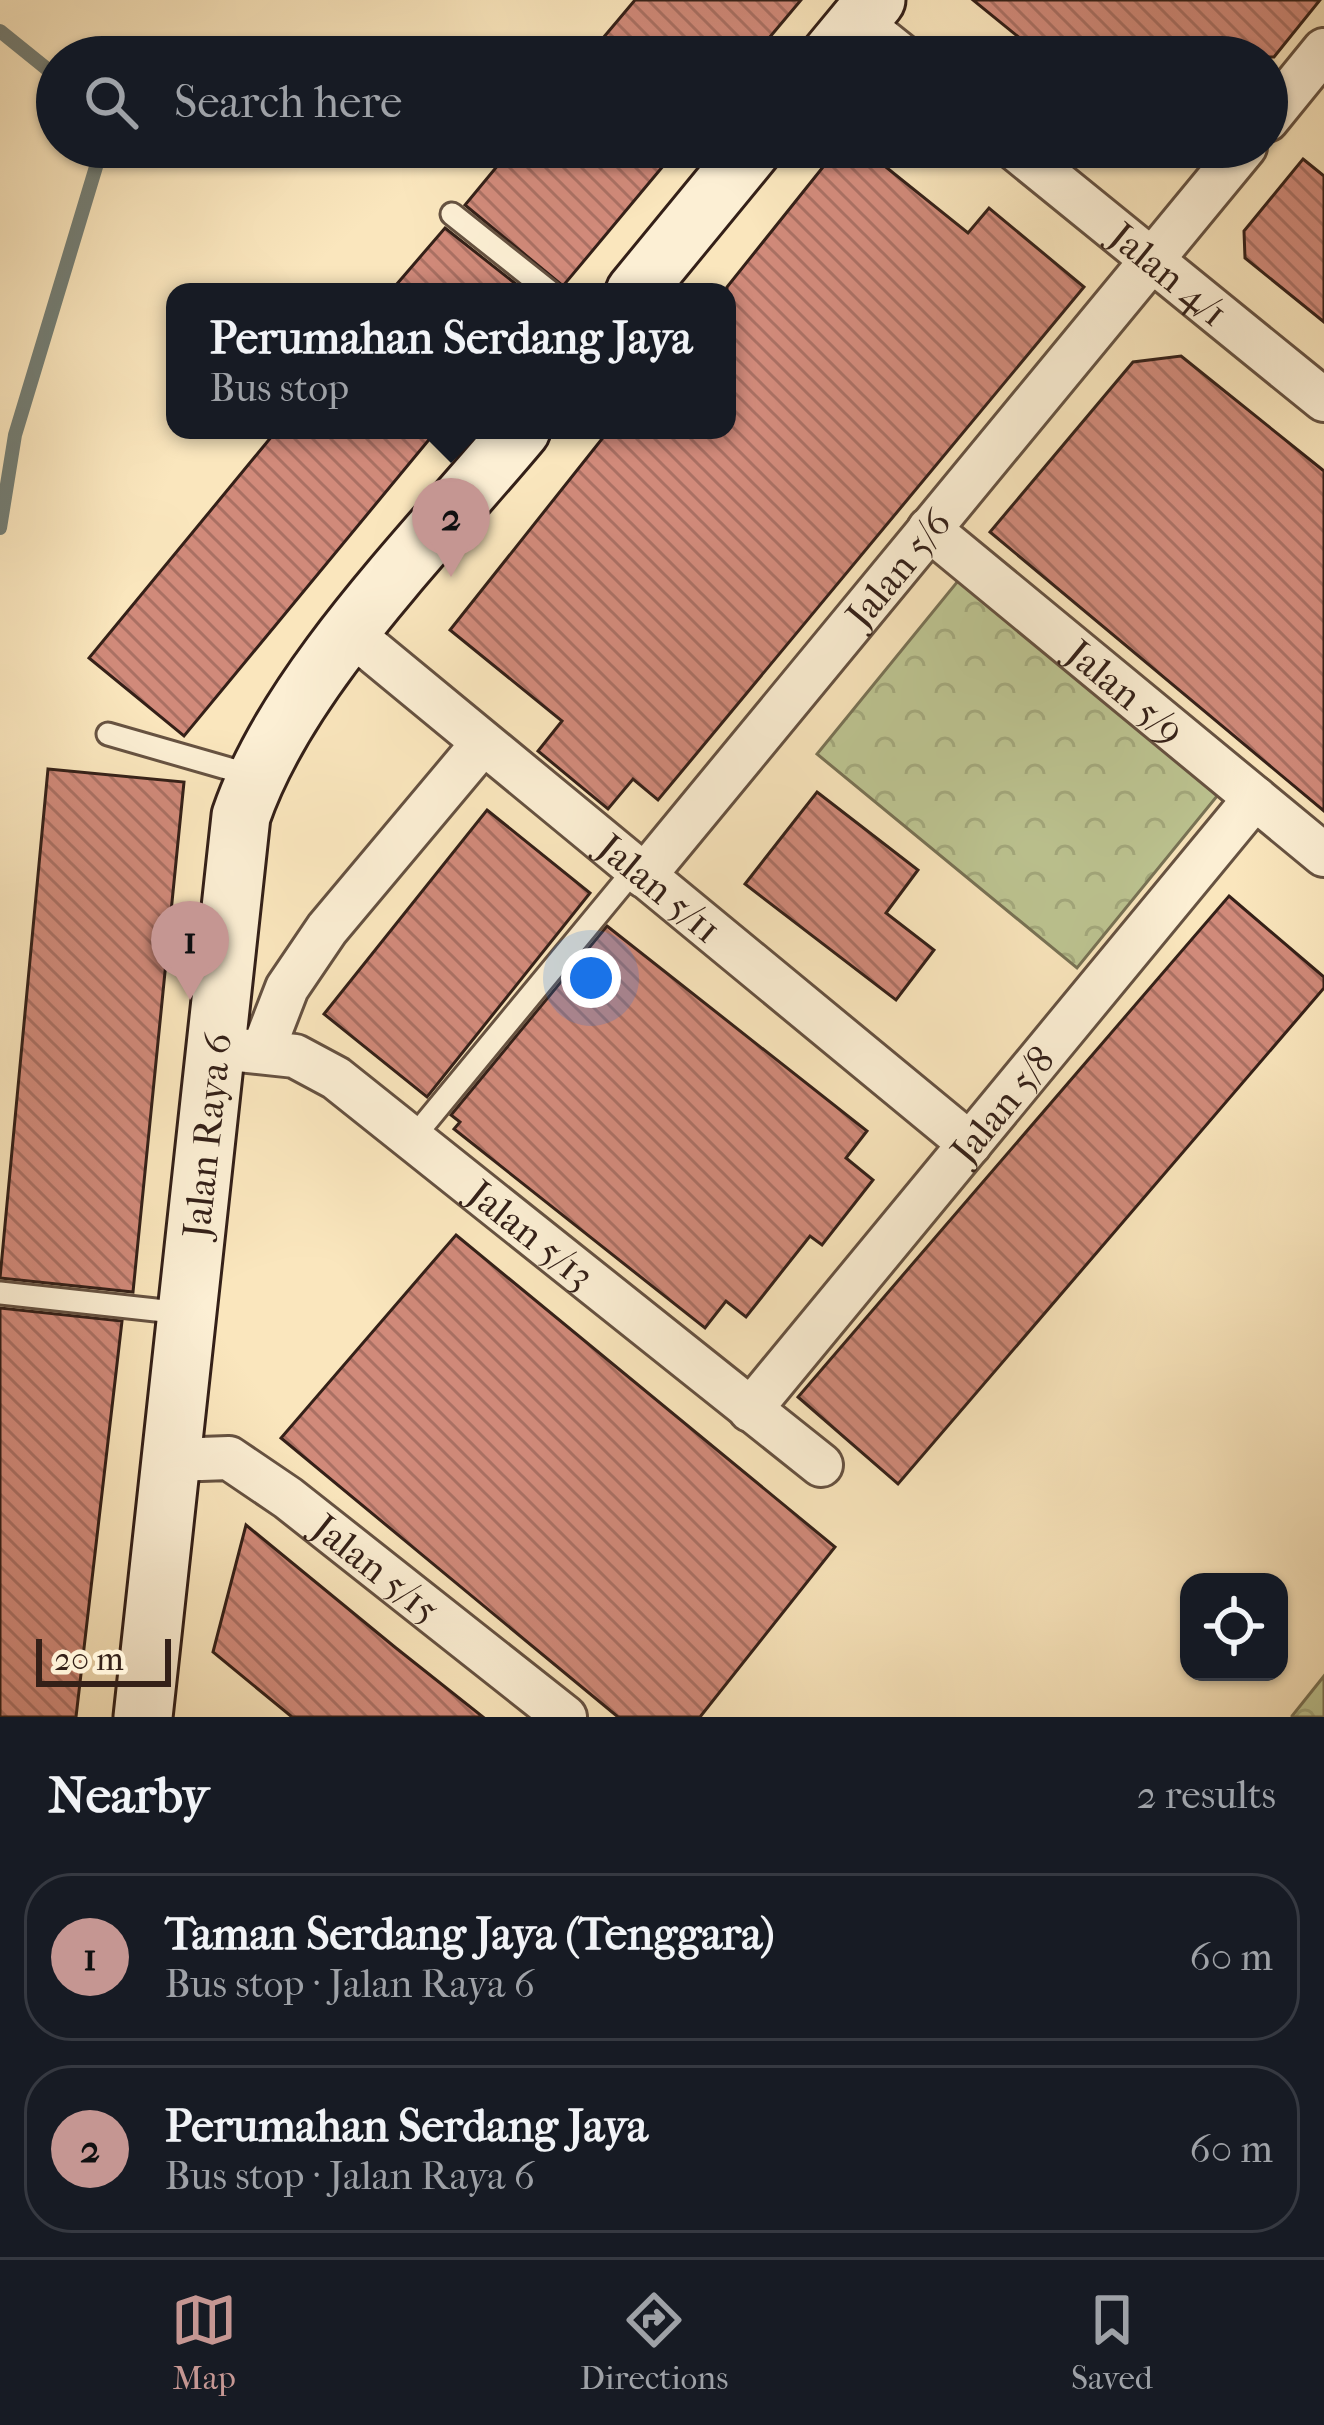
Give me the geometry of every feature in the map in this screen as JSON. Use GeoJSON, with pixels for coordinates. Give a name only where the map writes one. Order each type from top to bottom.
{"type":"FeatureCollection","features":[{"type":"Feature","properties":{"kind":"street"},"geometry":{"type":"LineString","coordinates":[[1288,94],[1324,50]]}},
{"type":"Feature","properties":{"kind":"street"},"geometry":{"type":"LineString","coordinates":[[642,283],[737,168]]}},
{"type":"Feature","properties":{"kind":"street","name":"Jalan 4/1"},"geometry":{"type":"LineString","coordinates":[[1039,168],[1324,400]]}},
{"type":"Feature","properties":{"kind":"street","name":"Jalan 5/6"},"geometry":{"type":"LineString","coordinates":[[640,872],[1228,168]]}},
{"type":"Feature","properties":{"kind":"street","name":"Jalan Raya 6"},"geometry":{"type":"LineString","coordinates":[[143,1717],[190,1313],[242,1049],[241,816],[255,776],[296,704],[513,439]]}},
{"type":"Feature","properties":{"kind":"street","name":"Jalan 5/9"},"geometry":{"type":"LineString","coordinates":[[929,529],[1324,855]]}},
{"type":"Feature","properties":{"kind":"street","name":"Jalan 5/11"},"geometry":{"type":"LineString","coordinates":[[352,634],[970,1144]]}},
{"type":"Feature","properties":{"kind":"street"},"geometry":{"type":"LineString","coordinates":[[242,1049],[327,929],[483,743]]}},
{"type":"Feature","properties":{"kind":"street","name":"Jalan 5/8"},"geometry":{"type":"LineString","coordinates":[[750,1410],[1255,798]]}},
{"type":"Feature","properties":{"kind":"street","name":"Jalan 5/13"},"geometry":{"type":"LineString","coordinates":[[242,1049],[295,1056],[336,1078],[821,1465]]}},
{"type":"Feature","properties":{"kind":"street","name":"Jalan 5/15"},"geometry":{"type":"LineString","coordinates":[[173,1460],[230,1458],[288,1498],[565,1717]]}},
{"type":"Feature","properties":{"kind":"lane"},"geometry":{"type":"LineString","coordinates":[[452,214],[539,283]]}},
{"type":"Feature","properties":{"kind":"lane"},"geometry":{"type":"LineString","coordinates":[[108,734],[255,776]]}},
{"type":"Feature","properties":{"kind":"lane"},"geometry":{"type":"LineString","coordinates":[[412,1139],[640,872]]}},
{"type":"Feature","properties":{"kind":"lane"},"geometry":{"type":"LineString","coordinates":[[0,1293],[190,1313]]}},
{"type":"Feature","properties":{"kind":"green space"},"geometry":{"type":"Polygon","coordinates":[[[962,576],[1222,790],[1077,968],[817,754],[962,576]]]}},
{"type":"Feature","properties":{"kind":"green space"},"geometry":{"type":"Polygon","coordinates":[[[1324,1676],[1324,1717],[1292,1717],[1292,1716],[1324,1676]]]}},
{"type":"Feature","properties":{"kind":"building"},"geometry":{"type":"Polygon","coordinates":[[[635,0],[801,0],[771,36],[605,36],[635,0]]]}},
{"type":"Feature","properties":{"kind":"building"},"geometry":{"type":"Polygon","coordinates":[[[973,0],[1320,0],[1288,40],[1288,36],[1017,36],[973,0]]]}},
{"type":"Feature","properties":{"kind":"building"},"geometry":{"type":"Polygon","coordinates":[[[1303,159],[1324,176],[1324,322],[1245,258],[1244,231],[1303,159]]]}},
{"type":"Feature","properties":{"kind":"building"},"geometry":{"type":"Polygon","coordinates":[[[496,168],[661,168],[566,283],[559,283],[465,205],[496,168]]]}},
{"type":"Feature","properties":{"kind":"building"},"geometry":{"type":"Polygon","coordinates":[[[822,168],[887,168],[968,233],[989,208],[1084,287],[658,800],[633,779],[608,809],[538,751],[562,721],[450,630],[602,439],[736,439],[736,283],[730,283],[822,168]]]}},
{"type":"Feature","properties":{"kind":"building"},"geometry":{"type":"Polygon","coordinates":[[[445,228],[515,283],[398,283],[445,228]]]}},
{"type":"Feature","properties":{"kind":"building"},"geometry":{"type":"Polygon","coordinates":[[[1181,356],[1324,471],[1324,811],[990,532],[1133,362],[1181,356]]]}},
{"type":"Feature","properties":{"kind":"building"},"geometry":{"type":"Polygon","coordinates":[[[270,439],[430,439],[184,736],[89,658],[270,439]]]}},
{"type":"Feature","properties":{"kind":"building"},"geometry":{"type":"Polygon","coordinates":[[[48,769],[184,782],[133,1292],[0,1278],[48,769]]]}},
{"type":"Feature","properties":{"kind":"building"},"geometry":{"type":"Polygon","coordinates":[[[817,792],[918,870],[886,913],[934,950],[896,1000],[745,884],[817,792]]]}},
{"type":"Feature","properties":{"kind":"building"},"geometry":{"type":"Polygon","coordinates":[[[487,810],[590,893],[427,1097],[324,1014],[487,810]]]}},
{"type":"Feature","properties":{"kind":"building"},"geometry":{"type":"Polygon","coordinates":[[[1229,896],[1324,977],[1324,988],[898,1484],[798,1397],[1229,896]]]}},
{"type":"Feature","properties":{"kind":"building"},"geometry":{"type":"Polygon","coordinates":[[[607,926],[867,1131],[846,1158],[873,1180],[822,1245],[810,1236],[746,1317],[726,1301],[705,1328],[454,1129],[460,1122],[451,1115],[607,926]]]}},
{"type":"Feature","properties":{"kind":"building"},"geometry":{"type":"Polygon","coordinates":[[[456,1235],[835,1547],[700,1717],[618,1717],[281,1438],[456,1235]]]}},
{"type":"Feature","properties":{"kind":"building"},"geometry":{"type":"Polygon","coordinates":[[[0,1308],[122,1321],[76,1717],[0,1717],[0,1308]]]}},
{"type":"Feature","properties":{"kind":"building"},"geometry":{"type":"Polygon","coordinates":[[[246,1525],[483,1717],[292,1717],[213,1652],[246,1525]]]}},
{"type":"Feature","properties":{"kind":"waterway"},"geometry":{"type":"LineString","coordinates":[[0,31],[36,60]]}},
{"type":"Feature","properties":{"kind":"waterway"},"geometry":{"type":"LineString","coordinates":[[0,528],[15,435],[96,168]]}},
{"type":"Feature","properties":{"kind":"place","name":"Perumahan Serdang Jaya"},"geometry":{"type":"Point","coordinates":[451,577]}},
{"type":"Feature","properties":{"kind":"place","name":"Taman Serdang Jaya (Tenggara)"},"geometry":{"type":"Point","coordinates":[190,1000]}}]}
